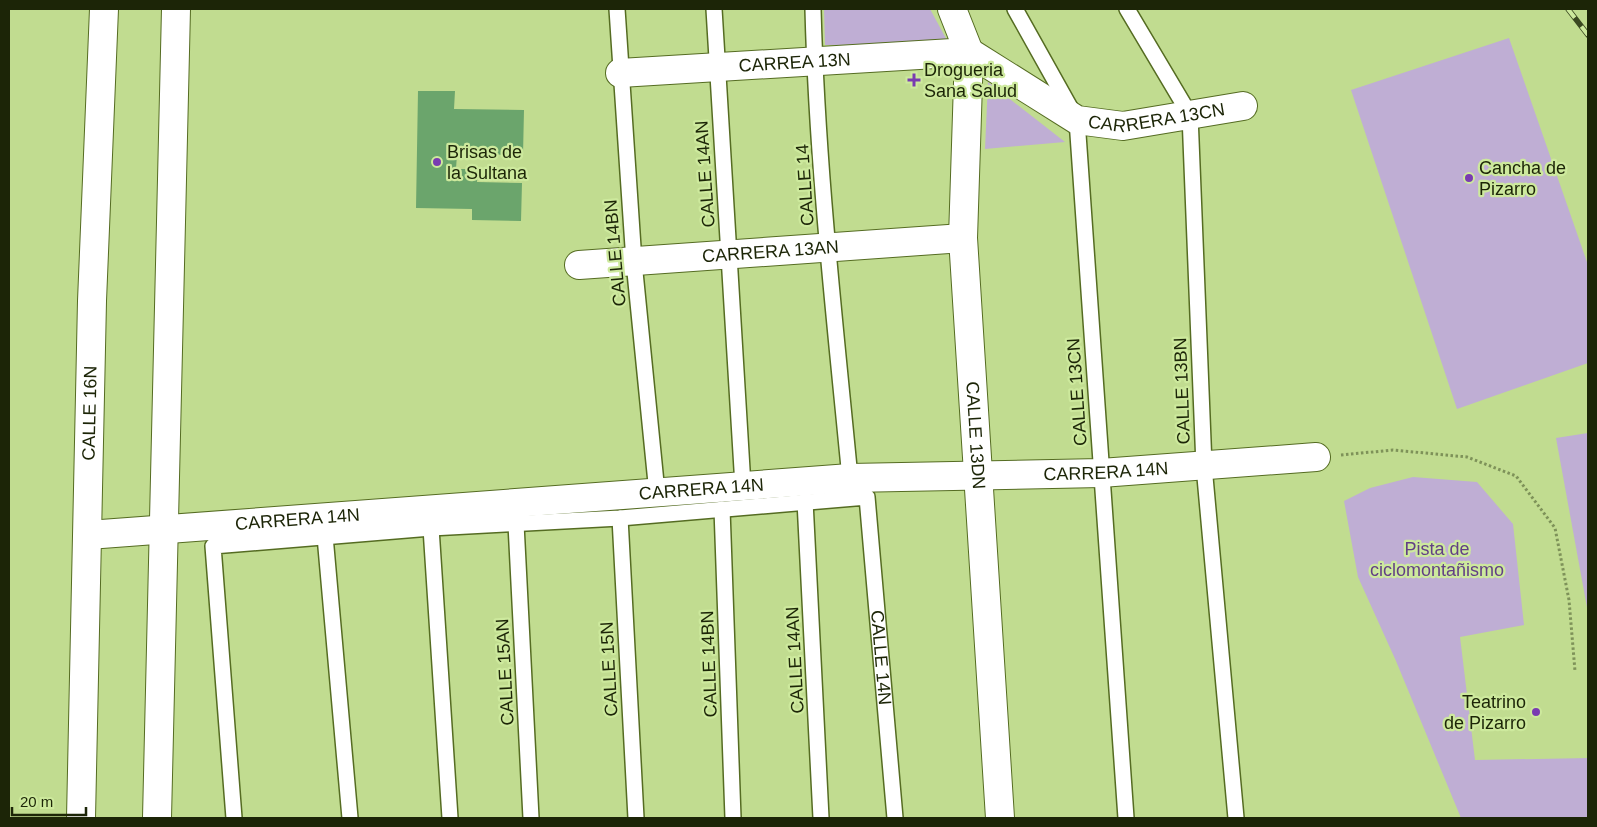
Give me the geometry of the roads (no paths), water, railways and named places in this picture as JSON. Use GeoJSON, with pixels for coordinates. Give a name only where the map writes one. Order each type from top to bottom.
{"type":"FeatureCollection","features":[{"type":"Feature","properties":{"kind":"street","name":"CALLE 16N"},"geometry":{"type":"LineString","coordinates":[[81,818],[92,301],[104,9]]}},
{"type":"Feature","properties":{"kind":"street"},"geometry":{"type":"LineString","coordinates":[[158,818],[176,9]]}},
{"type":"Feature","properties":{"kind":"street"},"geometry":{"type":"LineString","coordinates":[[952,9],[969,52]]}},
{"type":"Feature","properties":{"kind":"street","name":"CARREA 13N"},"geometry":{"type":"LineString","coordinates":[[620,73],[969,52]]}},
{"type":"Feature","properties":{"kind":"street","name":"CARRERA 13CN"},"geometry":{"type":"LineString","coordinates":[[969,52],[1077,120],[1123,126],[1243,106]]}},
{"type":"Feature","properties":{"kind":"street","name":"CALLE 13DN"},"geometry":{"type":"LineString","coordinates":[[969,52],[963,238],[1000,818]]}},
{"type":"Feature","properties":{"kind":"street","name":"CARRERA 13AN"},"geometry":{"type":"LineString","coordinates":[[578,266],[963,238]]}},
{"type":"Feature","properties":{"kind":"street","name":"CARRERA 14N"},"geometry":{"type":"LineString","coordinates":[[88,534],[743,486],[858,488],[977,474],[1101,474],[1316,458]]}},
{"type":"Feature","properties":{"kind":"lane","name":"CALLE 14BN"},"geometry":{"type":"LineString","coordinates":[[617,9],[634,262],[657,493]]}},
{"type":"Feature","properties":{"kind":"lane","name":"CALLE 14AN"},"geometry":{"type":"LineString","coordinates":[[714,9],[743,486]]}},
{"type":"Feature","properties":{"kind":"lane","name":"CALLE 14"},"geometry":{"type":"LineString","coordinates":[[813,9],[814,61],[828,248],[858,488]]}},
{"type":"Feature","properties":{"kind":"lane","name":"CALLE 13CN"},"geometry":{"type":"LineString","coordinates":[[1015,9],[1077,120],[1126,818]]}},
{"type":"Feature","properties":{"kind":"lane","name":"CALLE 13BN"},"geometry":{"type":"LineString","coordinates":[[1127,9],[1190,115],[1204,466],[1236,818]]}},
{"type":"Feature","properties":{"kind":"lane"},"geometry":{"type":"LineString","coordinates":[[234,818],[213,546],[431,528],[620,518],[722,509],[806,501],[858,488]]}},
{"type":"Feature","properties":{"kind":"lane","name":"CALLE 14N"},"geometry":{"type":"LineString","coordinates":[[858,488],[895,818]]}},
{"type":"Feature","properties":{"kind":"lane","name":"CALLE 14AN"},"geometry":{"type":"LineString","coordinates":[[806,501],[821,818]]}},
{"type":"Feature","properties":{"kind":"lane","name":"CALLE 14BN"},"geometry":{"type":"LineString","coordinates":[[722,509],[733,818]]}},
{"type":"Feature","properties":{"kind":"lane","name":"CALLE 15N"},"geometry":{"type":"LineString","coordinates":[[620,518],[636,818]]}},
{"type":"Feature","properties":{"kind":"lane","name":"CALLE 15AN"},"geometry":{"type":"LineString","coordinates":[[516,524],[531,818]]}},
{"type":"Feature","properties":{"kind":"lane"},"geometry":{"type":"LineString","coordinates":[[431,528],[450,818]]}},
{"type":"Feature","properties":{"kind":"lane"},"geometry":{"type":"LineString","coordinates":[[325,536],[350,818]]}},
{"type":"Feature","properties":{"kind":"railway"},"geometry":{"type":"LineString","coordinates":[[1568,9],[1588,35]]}},
{"type":"Feature","properties":{"kind":"place","name":"Drogueria Sana Salud"},"geometry":{"type":"Point","coordinates":[914,80]}},
{"type":"Feature","properties":{"kind":"place","name":"Brisas de la Sultana"},"geometry":{"type":"Point","coordinates":[437,162]}},
{"type":"Feature","properties":{"kind":"place","name":"Cancha de Pizarro"},"geometry":{"type":"Point","coordinates":[1469,178]}},
{"type":"Feature","properties":{"kind":"place","name":"Teatrino de Pizarro"},"geometry":{"type":"Point","coordinates":[1536,712]}},
{"type":"Feature","properties":{"kind":"park label","name":"Pista de ciclomontañismo"},"geometry":{"type":"Point","coordinates":[1437,559]}}]}
